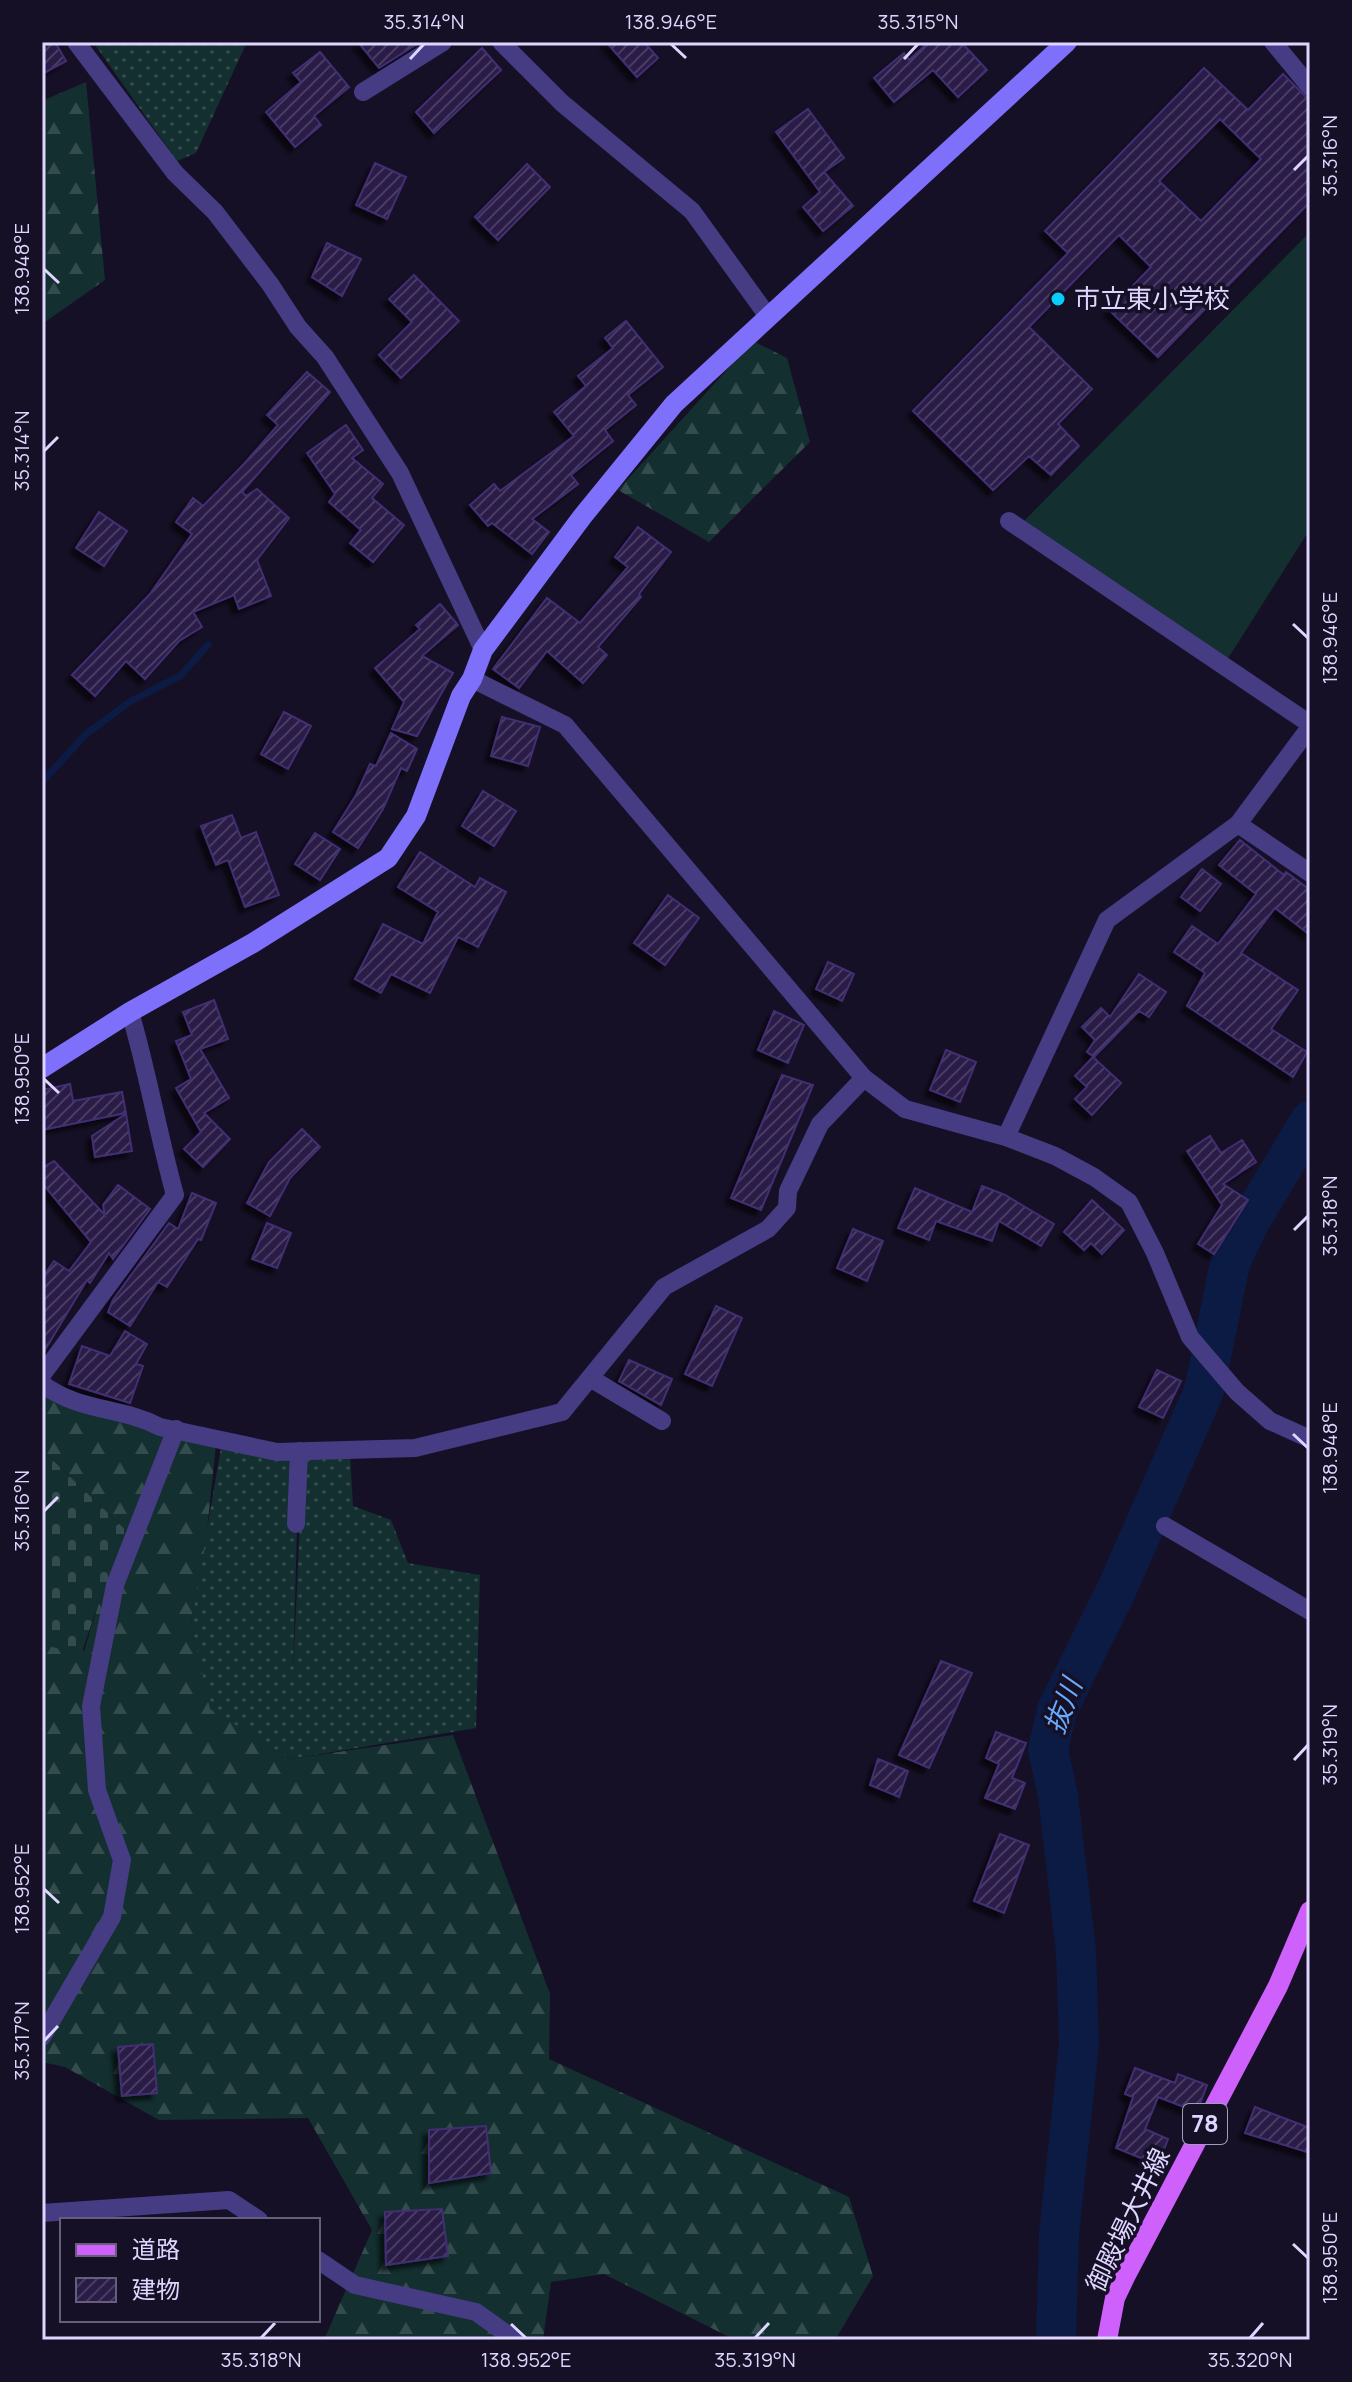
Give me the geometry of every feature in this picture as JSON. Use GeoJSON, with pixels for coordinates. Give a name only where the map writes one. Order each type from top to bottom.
{"type":"FeatureCollection","features":[{"type":"Feature","properties":{"kind":"main road","name":"御殿場大井線"},"geometry":{"type":"LineString","coordinates":[[1107,2340],[1115,2298],[1126,2275],[1308,1924]]}},
{"type":"Feature","properties":{"kind":"street"},"geometry":{"type":"LineString","coordinates":[[76,42],[175,173],[215,212],[270,284],[298,327],[325,357],[400,473],[483,650]]}},
{"type":"Feature","properties":{"kind":"street"},"geometry":{"type":"LineString","coordinates":[[363,92],[443,42]]}},
{"type":"Feature","properties":{"kind":"street"},"geometry":{"type":"LineString","coordinates":[[501,42],[562,103],[692,211],[767,315]]}},
{"type":"Feature","properties":{"kind":"street"},"geometry":{"type":"LineString","coordinates":[[42,1068],[130,1012],[253,943],[388,858],[416,816],[461,696],[472,679],[483,650],[582,517],[674,404],[767,315],[1067,42]]}},
{"type":"Feature","properties":{"kind":"street"},"geometry":{"type":"LineString","coordinates":[[1273,42],[1310,87]]}},
{"type":"Feature","properties":{"kind":"street"},"geometry":{"type":"LineString","coordinates":[[1006,1137],[1107,920],[1238,824],[1310,726],[1009,521]]}},
{"type":"Feature","properties":{"kind":"street"},"geometry":{"type":"LineString","coordinates":[[472,679],[565,725],[864,1078],[905,1109],[1006,1137],[1055,1156],[1094,1177],[1129,1202],[1155,1253],[1190,1337],[1237,1392],[1270,1421],[1310,1439]]}},
{"type":"Feature","properties":{"kind":"street"},"geometry":{"type":"LineString","coordinates":[[1238,824],[1310,873]]}},
{"type":"Feature","properties":{"kind":"street"},"geometry":{"type":"LineString","coordinates":[[42,1375],[175,1195],[159,1138],[149,1075],[130,1012]]}},
{"type":"Feature","properties":{"kind":"street"},"geometry":{"type":"LineString","coordinates":[[42,1384],[63,1400],[277,1452],[415,1448],[562,1412],[664,1287],[768,1229],[787,1208],[788,1191],[820,1124],[864,1078]]}},
{"type":"Feature","properties":{"kind":"street"},"geometry":{"type":"LineString","coordinates":[[590,1378],[662,1421]]}},
{"type":"Feature","properties":{"kind":"street"},"geometry":{"type":"LineString","coordinates":[[42,2037],[112,1917],[122,1860],[97,1790],[91,1706],[115,1585],[176,1429]]}},
{"type":"Feature","properties":{"kind":"street"},"geometry":{"type":"LineString","coordinates":[[296,1524],[299,1451]]}},
{"type":"Feature","properties":{"kind":"street"},"geometry":{"type":"LineString","coordinates":[[1165,1526],[1310,1611]]}},
{"type":"Feature","properties":{"kind":"street"},"geometry":{"type":"LineString","coordinates":[[42,2213],[229,2200],[256,2218]]}},
{"type":"Feature","properties":{"kind":"street"},"geometry":{"type":"LineString","coordinates":[[320,2261],[355,2285],[476,2312],[515,2340]]}},
{"type":"Feature","properties":{"kind":"green space"},"geometry":{"type":"Polygon","coordinates":[[[93,42],[247,42],[196,153],[177,161],[93,42]]]}},
{"type":"Feature","properties":{"kind":"green space"},"geometry":{"type":"Polygon","coordinates":[[[86,82],[105,280],[42,324],[42,101],[86,82]]]}},
{"type":"Feature","properties":{"kind":"green space"},"geometry":{"type":"Polygon","coordinates":[[[1310,232],[1310,529],[1222,668],[1018,527],[1310,232]]]}},
{"type":"Feature","properties":{"kind":"green space"},"geometry":{"type":"Polygon","coordinates":[[[753,341],[787,358],[810,442],[709,542],[618,490],[753,341]]]}},
{"type":"Feature","properties":{"kind":"green space"},"geometry":{"type":"Polygon","coordinates":[[[42,1383],[216,1444],[206,1541],[191,1622],[210,1709],[291,1759],[453,1735],[550,1994],[549,2059],[849,2197],[873,2276],[835,2340],[735,2340],[604,2274],[551,2282],[543,2340],[324,2340],[372,2230],[308,2118],[159,2120],[65,2067],[42,2062],[42,1643],[84,1651],[101,1596],[131,1535],[42,1450],[42,1383]]]}},
{"type":"Feature","properties":{"kind":"green space"},"geometry":{"type":"Polygon","coordinates":[[[222,1442],[299,1451],[293,1675],[303,1454],[350,1454],[353,1506],[391,1520],[408,1563],[480,1575],[476,1728],[291,1759],[209,1710],[191,1622],[222,1442]]]}},
{"type":"Feature","properties":{"kind":"green space"},"geometry":{"type":"Polygon","coordinates":[[[42,1450],[131,1535],[100,1599],[81,1655],[42,1644],[42,1450]]]}},
{"type":"Feature","properties":{"kind":"building"},"geometry":{"type":"Polygon","coordinates":[[[42,42],[55,42],[66,61],[42,74],[42,42]]]}},
{"type":"Feature","properties":{"kind":"building"},"geometry":{"type":"Polygon","coordinates":[[[358,42],[420,42],[379,68],[358,42]]]}},
{"type":"Feature","properties":{"kind":"building"},"geometry":{"type":"Polygon","coordinates":[[[606,42],[644,42],[658,58],[637,77],[606,42]]]}},
{"type":"Feature","properties":{"kind":"building"},"geometry":{"type":"Polygon","coordinates":[[[929,42],[961,42],[987,70],[958,97],[933,70],[894,102],[874,78],[904,53],[909,60],[929,42]]]}},
{"type":"Feature","properties":{"kind":"building"},"geometry":{"type":"Polygon","coordinates":[[[482,48],[501,70],[434,133],[416,112],[482,48]]]}},
{"type":"Feature","properties":{"kind":"building"},"geometry":{"type":"Polygon","coordinates":[[[320,52],[349,87],[314,116],[321,125],[295,147],[266,112],[301,82],[293,73],[320,52]]]}},
{"type":"Feature","properties":{"kind":"building"},"geometry":{"type":"Polygon","coordinates":[[[1204,68],[1248,110],[1283,74],[1310,101],[1310,202],[1158,357],[1109,310],[1151,267],[1119,235],[1029,327],[1092,389],[1058,424],[1079,446],[1051,475],[1029,456],[993,490],[913,411],[1068,253],[1045,231],[1204,68]],[[1220,119],[1159,181],[1201,221],[1261,159],[1220,119]]]}},
{"type":"Feature","properties":{"kind":"building"},"geometry":{"type":"Polygon","coordinates":[[[808,109],[844,158],[824,172],[853,206],[823,231],[803,207],[820,192],[776,132],[808,109]]]}},
{"type":"Feature","properties":{"kind":"building"},"geometry":{"type":"Polygon","coordinates":[[[375,163],[406,177],[387,219],[356,205],[375,163]]]}},
{"type":"Feature","properties":{"kind":"building"},"geometry":{"type":"Polygon","coordinates":[[[527,164],[550,187],[498,240],[475,217],[527,164]]]}},
{"type":"Feature","properties":{"kind":"building"},"geometry":{"type":"Polygon","coordinates":[[[327,243],[361,259],[342,296],[312,277],[327,243]]]}},
{"type":"Feature","properties":{"kind":"building"},"geometry":{"type":"Polygon","coordinates":[[[414,275],[459,321],[401,378],[379,355],[412,322],[389,299],[414,275]]]}},
{"type":"Feature","properties":{"kind":"building"},"geometry":{"type":"Polygon","coordinates":[[[626,321],[663,367],[628,395],[636,405],[605,430],[613,441],[571,475],[578,484],[532,519],[549,532],[532,554],[492,523],[488,526],[470,505],[494,484],[500,491],[574,436],[554,412],[586,386],[578,376],[613,348],[605,338],[626,321]]]}},
{"type":"Feature","properties":{"kind":"building"},"geometry":{"type":"Polygon","coordinates":[[[307,372],[330,392],[242,492],[246,496],[257,489],[289,518],[257,560],[271,596],[239,609],[234,595],[193,612],[202,627],[179,641],[145,679],[126,661],[95,696],[72,675],[150,594],[192,534],[176,522],[193,498],[203,506],[243,465],[278,425],[267,415],[307,372]]]}},
{"type":"Feature","properties":{"kind":"building"},"geometry":{"type":"Polygon","coordinates":[[[346,425],[363,450],[352,458],[383,484],[372,498],[404,525],[373,562],[350,543],[361,530],[329,502],[335,494],[307,453],[346,425]]]}},
{"type":"Feature","properties":{"kind":"building"},"geometry":{"type":"Polygon","coordinates":[[[99,512],[127,531],[104,566],[76,548],[99,512]]]}},
{"type":"Feature","properties":{"kind":"building"},"geometry":{"type":"Polygon","coordinates":[[[638,527],[671,552],[639,594],[641,597],[598,647],[607,655],[583,683],[547,651],[519,688],[493,669],[547,598],[580,623],[628,567],[615,557],[638,527]]]}},
{"type":"Feature","properties":{"kind":"building"},"geometry":{"type":"Polygon","coordinates":[[[440,604],[458,625],[422,656],[453,673],[417,736],[392,729],[404,702],[375,668],[420,629],[416,625],[440,604]]]}},
{"type":"Feature","properties":{"kind":"building"},"geometry":{"type":"Polygon","coordinates":[[[284,712],[311,726],[288,769],[261,754],[284,712]]]}},
{"type":"Feature","properties":{"kind":"building"},"geometry":{"type":"Polygon","coordinates":[[[502,717],[540,727],[528,766],[491,756],[502,717]]]}},
{"type":"Feature","properties":{"kind":"building"},"geometry":{"type":"Polygon","coordinates":[[[391,733],[417,749],[407,771],[401,768],[383,809],[358,848],[333,832],[356,795],[370,764],[376,766],[391,733]]]}},
{"type":"Feature","properties":{"kind":"building"},"geometry":{"type":"Polygon","coordinates":[[[483,791],[516,811],[494,846],[462,826],[483,791]]]}},
{"type":"Feature","properties":{"kind":"building"},"geometry":{"type":"Polygon","coordinates":[[[232,815],[241,838],[256,832],[279,895],[245,907],[228,860],[216,865],[201,826],[232,815]]]}},
{"type":"Feature","properties":{"kind":"building"},"geometry":{"type":"Polygon","coordinates":[[[315,833],[340,849],[320,880],[295,864],[315,833]]]}},
{"type":"Feature","properties":{"kind":"building"},"geometry":{"type":"Polygon","coordinates":[[[1240,840],[1284,875],[1286,872],[1310,890],[1310,935],[1275,908],[1241,953],[1298,990],[1271,1029],[1307,1052],[1293,1077],[1187,1006],[1205,973],[1174,952],[1192,926],[1218,944],[1256,894],[1219,865],[1240,840]]]}},
{"type":"Feature","properties":{"kind":"building"},"geometry":{"type":"Polygon","coordinates":[[[420,852],[475,887],[480,878],[506,892],[478,947],[458,937],[430,993],[391,974],[381,993],[355,979],[383,924],[423,944],[438,912],[398,887],[420,852]]]}},
{"type":"Feature","properties":{"kind":"building"},"geometry":{"type":"Polygon","coordinates":[[[1202,869],[1221,884],[1200,911],[1181,897],[1202,869]]]}},
{"type":"Feature","properties":{"kind":"building"},"geometry":{"type":"Polygon","coordinates":[[[668,895],[699,918],[665,965],[634,943],[668,895]]]}},
{"type":"Feature","properties":{"kind":"building"},"geometry":{"type":"Polygon","coordinates":[[[828,962],[854,974],[842,1001],[816,989],[828,962]]]}},
{"type":"Feature","properties":{"kind":"building"},"geometry":{"type":"Polygon","coordinates":[[[1139,974],[1166,992],[1149,1017],[1139,1011],[1094,1057],[1087,1052],[1095,1040],[1082,1027],[1101,1008],[1110,1017],[1139,974]]]}},
{"type":"Feature","properties":{"kind":"building"},"geometry":{"type":"Polygon","coordinates":[[[214,1000],[228,1039],[200,1049],[229,1098],[204,1113],[230,1139],[203,1167],[184,1149],[201,1132],[176,1088],[191,1079],[176,1041],[192,1035],[183,1012],[214,1000]]]}},
{"type":"Feature","properties":{"kind":"building"},"geometry":{"type":"Polygon","coordinates":[[[774,1011],[804,1025],[788,1063],[758,1050],[774,1011]]]}},
{"type":"Feature","properties":{"kind":"building"},"geometry":{"type":"Polygon","coordinates":[[[946,1050],[976,1062],[960,1102],[930,1090],[946,1050]]]}},
{"type":"Feature","properties":{"kind":"building"},"geometry":{"type":"Polygon","coordinates":[[[1093,1057],[1121,1083],[1092,1115],[1075,1099],[1087,1087],[1075,1076],[1093,1057]]]}},
{"type":"Feature","properties":{"kind":"building"},"geometry":{"type":"Polygon","coordinates":[[[782,1075],[813,1085],[761,1210],[731,1198],[782,1075]]]}},
{"type":"Feature","properties":{"kind":"building"},"geometry":{"type":"Polygon","coordinates":[[[70,1084],[73,1101],[122,1092],[126,1113],[42,1130],[42,1090],[70,1084]]]}},
{"type":"Feature","properties":{"kind":"building"},"geometry":{"type":"Polygon","coordinates":[[[126,1114],[132,1151],[95,1157],[92,1136],[126,1114]]]}},
{"type":"Feature","properties":{"kind":"building"},"geometry":{"type":"Polygon","coordinates":[[[302,1129],[320,1147],[290,1178],[270,1216],[247,1203],[269,1162],[302,1129]]]}},
{"type":"Feature","properties":{"kind":"building"},"geometry":{"type":"Polygon","coordinates":[[[1210,1136],[1221,1153],[1242,1140],[1256,1162],[1223,1184],[1248,1200],[1214,1254],[1198,1244],[1222,1205],[1187,1151],[1210,1136]]]}},
{"type":"Feature","properties":{"kind":"building"},"geometry":{"type":"Polygon","coordinates":[[[54,1161],[105,1215],[103,1205],[118,1185],[150,1209],[113,1259],[109,1253],[90,1283],[87,1280],[42,1355],[42,1278],[54,1261],[69,1271],[91,1242],[42,1183],[42,1168],[54,1161]]]}},
{"type":"Feature","properties":{"kind":"building"},"geometry":{"type":"Polygon","coordinates":[[[982,1186],[1005,1195],[1054,1224],[1041,1246],[999,1221],[992,1241],[936,1221],[929,1240],[898,1228],[915,1188],[972,1212],[982,1186]]]}},
{"type":"Feature","properties":{"kind":"building"},"geometry":{"type":"Polygon","coordinates":[[[192,1193],[216,1203],[201,1240],[198,1239],[167,1287],[158,1282],[130,1326],[108,1312],[113,1300],[169,1223],[178,1229],[192,1193]]]}},
{"type":"Feature","properties":{"kind":"building"},"geometry":{"type":"Polygon","coordinates":[[[1092,1200],[1124,1230],[1102,1254],[1091,1243],[1084,1250],[1064,1232],[1092,1200]]]}},
{"type":"Feature","properties":{"kind":"building"},"geometry":{"type":"Polygon","coordinates":[[[267,1223],[291,1233],[277,1268],[252,1259],[267,1223]]]}},
{"type":"Feature","properties":{"kind":"building"},"geometry":{"type":"Polygon","coordinates":[[[853,1229],[883,1241],[867,1281],[837,1268],[853,1229]]]}},
{"type":"Feature","properties":{"kind":"building"},"geometry":{"type":"Polygon","coordinates":[[[716,1306],[742,1318],[712,1386],[685,1374],[716,1306]]]}},
{"type":"Feature","properties":{"kind":"building"},"geometry":{"type":"Polygon","coordinates":[[[125,1331],[147,1344],[136,1364],[143,1366],[130,1403],[69,1384],[82,1346],[110,1356],[125,1331]]]}},
{"type":"Feature","properties":{"kind":"building"},"geometry":{"type":"Polygon","coordinates":[[[629,1360],[672,1379],[661,1405],[619,1381],[629,1360]]]}},
{"type":"Feature","properties":{"kind":"building"},"geometry":{"type":"Polygon","coordinates":[[[1157,1370],[1181,1381],[1163,1418],[1139,1407],[1157,1370]]]}},
{"type":"Feature","properties":{"kind":"building"},"geometry":{"type":"Polygon","coordinates":[[[941,1661],[972,1673],[929,1768],[899,1755],[941,1661]]]}},
{"type":"Feature","properties":{"kind":"building"},"geometry":{"type":"Polygon","coordinates":[[[996,1732],[1026,1743],[1012,1778],[1025,1783],[1015,1809],[985,1798],[999,1764],[986,1758],[996,1732]]]}},
{"type":"Feature","properties":{"kind":"building"},"geometry":{"type":"Polygon","coordinates":[[[878,1759],[908,1771],[899,1797],[870,1785],[878,1759]]]}},
{"type":"Feature","properties":{"kind":"building"},"geometry":{"type":"Polygon","coordinates":[[[1000,1834],[1029,1845],[1004,1913],[974,1901],[1000,1834]]]}},
{"type":"Feature","properties":{"kind":"building"},"geometry":{"type":"Polygon","coordinates":[[[153,2044],[157,2093],[122,2096],[118,2047],[153,2044]]]}},
{"type":"Feature","properties":{"kind":"building"},"geometry":{"type":"Polygon","coordinates":[[[1135,2068],[1175,2083],[1178,2074],[1207,2085],[1197,2112],[1158,2097],[1145,2129],[1168,2139],[1158,2165],[1116,2148],[1133,2097],[1125,2094],[1135,2068]]]}},
{"type":"Feature","properties":{"kind":"building"},"geometry":{"type":"Polygon","coordinates":[[[1255,2107],[1310,2128],[1310,2153],[1245,2133],[1255,2107]]]}},
{"type":"Feature","properties":{"kind":"building"},"geometry":{"type":"Polygon","coordinates":[[[486,2126],[491,2173],[429,2183],[429,2130],[486,2126]]]}},
{"type":"Feature","properties":{"kind":"building"},"geometry":{"type":"Polygon","coordinates":[[[442,2209],[448,2256],[386,2265],[385,2212],[442,2209]]]}},
{"type":"Feature","properties":{"kind":"waterway"},"geometry":{"type":"LineString","coordinates":[[42,782],[86,734],[131,701],[180,676],[208,645]]}},
{"type":"Feature","properties":{"kind":"waterway","name":"抜川"},"geometry":{"type":"LineString","coordinates":[[1056,2340],[1059,2234],[1079,2044],[1076,1951],[1058,1795],[1048,1750],[1057,1710],[1116,1591],[1204,1391],[1230,1263],[1250,1221],[1310,1121]]}},
{"type":"Feature","properties":{"kind":"place","name":"市立東小学校"},"geometry":{"type":"Point","coordinates":[1058,299]}}]}
